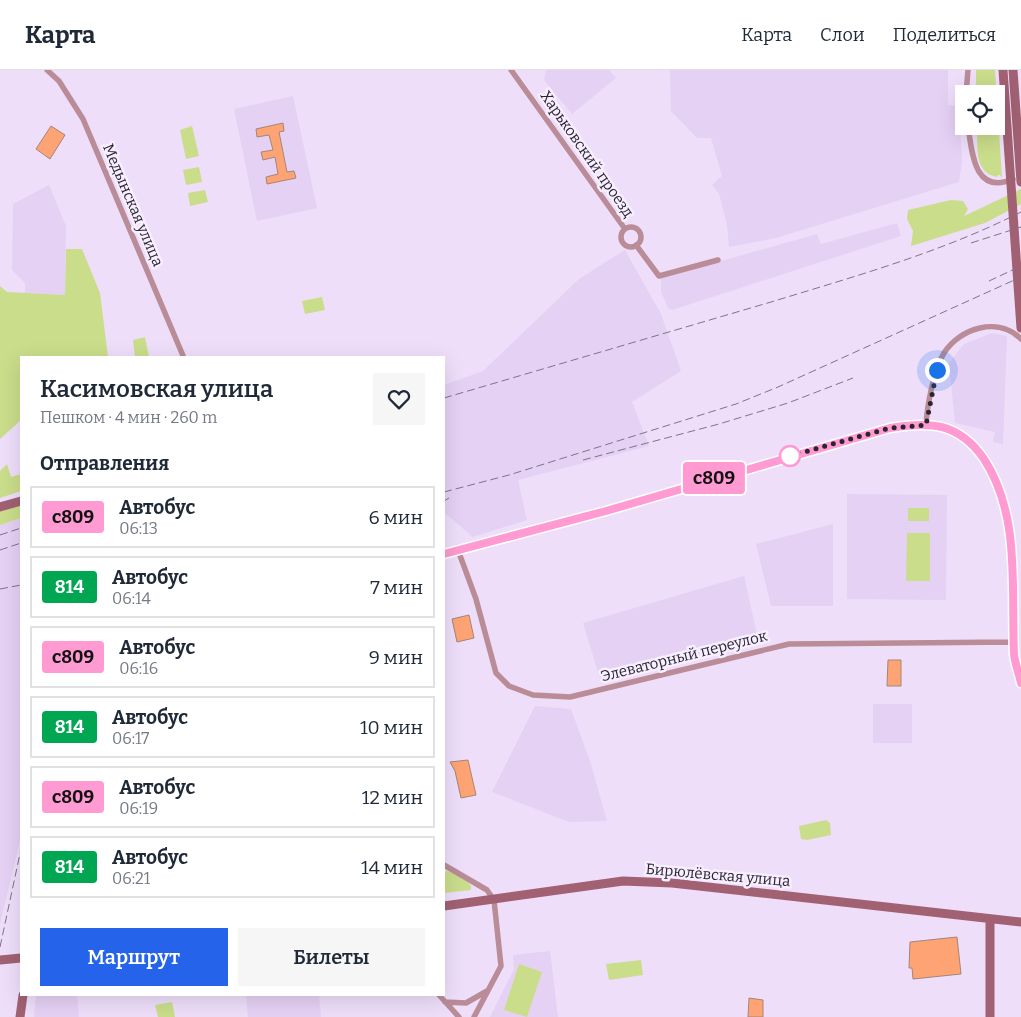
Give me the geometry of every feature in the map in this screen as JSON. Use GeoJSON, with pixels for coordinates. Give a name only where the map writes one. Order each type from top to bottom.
{"type":"FeatureCollection","features":[{"type":"Feature","properties":{"kind":"street","name":"Медынская улица"},"geometry":{"type":"LineString","coordinates":[[47,70],[59,81],[83,119],[183,356]]}},
{"type":"Feature","properties":{"kind":"street","name":"Харьковский проезд"},"geometry":{"type":"LineString","coordinates":[[511,70],[625,229]]}},
{"type":"Feature","properties":{"kind":"street"},"geometry":{"type":"LineString","coordinates":[[967,85],[968,70]]}},
{"type":"Feature","properties":{"kind":"street"},"geometry":{"type":"LineString","coordinates":[[1003,70],[1021,328]]}},
{"type":"Feature","properties":{"kind":"street"},"geometry":{"type":"LineString","coordinates":[[1013,70],[1021,182]]}},
{"type":"Feature","properties":{"kind":"street"},"geometry":{"type":"LineString","coordinates":[[969,135],[973,160],[982,176],[992,181],[1002,182],[1015,178],[1021,172]]}},
{"type":"Feature","properties":{"kind":"street"},"geometry":{"type":"LineString","coordinates":[[632,227],[638,231],[640,238],[636,245],[626,246],[622,242],[621,238],[625,229],[632,227]]}},
{"type":"Feature","properties":{"kind":"street"},"geometry":{"type":"LineString","coordinates":[[636,245],[659,276],[718,260]]}},
{"type":"Feature","properties":{"kind":"street"},"geometry":{"type":"LineString","coordinates":[[926,425],[939,364],[950,346],[972,330],[989,326],[1006,329],[1021,339]]}},
{"type":"Feature","properties":{"kind":"street"},"geometry":{"type":"LineString","coordinates":[[445,554],[606,511],[865,435],[897,427],[926,425],[957,432],[968,440],[988,464],[1004,497],[1010,520],[1013,551],[1014,656],[1021,683]]}},
{"type":"Feature","properties":{"kind":"street"},"geometry":{"type":"LineString","coordinates":[[0,507],[20,500]]}},
{"type":"Feature","properties":{"kind":"street","name":"Элеваторный переулок"},"geometry":{"type":"LineString","coordinates":[[458,550],[476,599],[496,673],[509,686],[541,697],[570,697],[789,644],[1014,642]]}},
{"type":"Feature","properties":{"kind":"street"},"geometry":{"type":"LineString","coordinates":[[445,866],[487,890],[494,900],[501,966],[474,1017]]}},
{"type":"Feature","properties":{"kind":"street"},"geometry":{"type":"LineString","coordinates":[[445,870],[456,872]]}},
{"type":"Feature","properties":{"kind":"street","name":"Бирюлёвская улица"},"geometry":{"type":"LineString","coordinates":[[445,906],[623,881],[663,882],[990,919],[1021,920]]}},
{"type":"Feature","properties":{"kind":"street"},"geometry":{"type":"LineString","coordinates":[[990,919],[990,1017]]}},
{"type":"Feature","properties":{"kind":"street"},"geometry":{"type":"LineString","coordinates":[[0,960],[20,958]]}},
{"type":"Feature","properties":{"kind":"street"},"geometry":{"type":"LineString","coordinates":[[445,1002],[466,1003],[488,990]]}},
{"type":"Feature","properties":{"kind":"street"},"geometry":{"type":"LineString","coordinates":[[20,1017],[23,996]]}},
{"type":"Feature","properties":{"kind":"street"},"geometry":{"type":"LineString","coordinates":[[440,996],[459,1017]]}},
{"type":"Feature","properties":{"kind":"shaded area"},"geometry":{"type":"Polygon","coordinates":[[[546,70],[609,70],[616,78],[572,114],[544,80],[546,70]]]}},
{"type":"Feature","properties":{"kind":"shaded area"},"geometry":{"type":"Polygon","coordinates":[[[670,70],[948,70],[948,105],[955,106],[955,135],[961,135],[962,161],[959,182],[776,238],[729,247],[727,225],[719,194],[712,185],[722,176],[711,138],[697,138],[671,111],[670,70]]]}},
{"type":"Feature","properties":{"kind":"shaded area"},"geometry":{"type":"Polygon","coordinates":[[[293,96],[317,208],[257,221],[234,109],[293,96]]]}},
{"type":"Feature","properties":{"kind":"shaded area"},"geometry":{"type":"Polygon","coordinates":[[[49,185],[66,226],[65,295],[25,293],[25,283],[12,270],[13,204],[49,185]]]}},
{"type":"Feature","properties":{"kind":"shaded area"},"geometry":{"type":"Polygon","coordinates":[[[897,223],[901,236],[672,310],[668,308],[661,292],[661,278],[817,234],[821,244],[897,223]]]}},
{"type":"Feature","properties":{"kind":"shaded area"},"geometry":{"type":"Polygon","coordinates":[[[625,250],[661,314],[681,371],[632,402],[649,446],[518,480],[527,520],[473,537],[445,514],[445,385],[483,371],[579,279],[625,250]]]}},
{"type":"Feature","properties":{"kind":"shaded area"},"geometry":{"type":"Polygon","coordinates":[[[992,333],[1007,336],[1003,444],[993,442],[995,432],[955,423],[949,363],[964,344],[992,333]]]}},
{"type":"Feature","properties":{"kind":"shaded area"},"geometry":{"type":"Polygon","coordinates":[[[847,494],[947,495],[946,600],[847,599],[847,494]]]}},
{"type":"Feature","properties":{"kind":"shaded area"},"geometry":{"type":"Polygon","coordinates":[[[20,518],[20,841],[0,924],[0,525],[20,518]]]}},
{"type":"Feature","properties":{"kind":"shaded area"},"geometry":{"type":"Polygon","coordinates":[[[833,524],[833,606],[771,606],[756,544],[833,524]]]}},
{"type":"Feature","properties":{"kind":"shaded area"},"geometry":{"type":"Polygon","coordinates":[[[744,576],[758,639],[677,659],[601,682],[583,623],[744,576]]]}},
{"type":"Feature","properties":{"kind":"shaded area"},"geometry":{"type":"Polygon","coordinates":[[[873,704],[912,704],[912,743],[873,743],[873,704]]]}},
{"type":"Feature","properties":{"kind":"shaded area"},"geometry":{"type":"Polygon","coordinates":[[[535,706],[571,709],[590,761],[607,821],[569,822],[492,792],[535,706]]]}},
{"type":"Feature","properties":{"kind":"shaded area"},"geometry":{"type":"Polygon","coordinates":[[[550,951],[558,1017],[490,1017],[514,969],[513,955],[550,951]]]}},
{"type":"Feature","properties":{"kind":"shaded area"},"geometry":{"type":"Polygon","coordinates":[[[36,996],[77,996],[79,1017],[34,1017],[36,996]]]}},
{"type":"Feature","properties":{"kind":"shaded area"},"geometry":{"type":"Polygon","coordinates":[[[246,996],[319,996],[321,1017],[248,1017],[246,996]]]}},
{"type":"Feature","properties":{"kind":"green space"},"geometry":{"type":"Polygon","coordinates":[[[976,70],[995,70],[996,85],[976,85],[976,70]]]}},
{"type":"Feature","properties":{"kind":"green space"},"geometry":{"type":"Polygon","coordinates":[[[192,126],[199,156],[186,159],[180,130],[192,126]]]}},
{"type":"Feature","properties":{"kind":"green space"},"geometry":{"type":"Polygon","coordinates":[[[977,135],[999,135],[1002,178],[1000,175],[997,177],[984,170],[980,164],[977,150],[977,135]]]}},
{"type":"Feature","properties":{"kind":"green space"},"geometry":{"type":"Polygon","coordinates":[[[199,167],[202,182],[186,185],[183,170],[199,167]]]}},
{"type":"Feature","properties":{"kind":"green space"},"geometry":{"type":"Polygon","coordinates":[[[1021,189],[1021,204],[985,223],[911,246],[913,231],[907,219],[908,210],[951,200],[963,201],[968,209],[964,216],[1021,189]]]}},
{"type":"Feature","properties":{"kind":"green space"},"geometry":{"type":"Polygon","coordinates":[[[205,190],[208,202],[190,206],[188,193],[205,190]]]}},
{"type":"Feature","properties":{"kind":"green space"},"geometry":{"type":"Polygon","coordinates":[[[66,249],[82,249],[100,293],[108,356],[20,356],[20,421],[0,439],[0,286],[7,292],[65,295],[66,249]]]}},
{"type":"Feature","properties":{"kind":"green space"},"geometry":{"type":"Polygon","coordinates":[[[322,297],[325,310],[305,314],[302,301],[322,297]]]}},
{"type":"Feature","properties":{"kind":"green space"},"geometry":{"type":"Polygon","coordinates":[[[145,337],[149,356],[135,356],[133,340],[145,337]]]}},
{"type":"Feature","properties":{"kind":"green space"},"geometry":{"type":"Polygon","coordinates":[[[7,464],[11,477],[20,474],[20,491],[0,498],[0,471],[7,464]]]}},
{"type":"Feature","properties":{"kind":"green space"},"geometry":{"type":"Polygon","coordinates":[[[20,503],[20,518],[0,525],[0,510],[20,503]]]}},
{"type":"Feature","properties":{"kind":"green space"},"geometry":{"type":"Polygon","coordinates":[[[908,508],[929,508],[929,521],[908,521],[908,508]]]}},
{"type":"Feature","properties":{"kind":"green space"},"geometry":{"type":"Polygon","coordinates":[[[907,533],[930,533],[930,581],[906,581],[907,533]]]}},
{"type":"Feature","properties":{"kind":"green space"},"geometry":{"type":"Polygon","coordinates":[[[826,820],[830,823],[831,835],[807,840],[801,839],[799,826],[826,820]]]}},
{"type":"Feature","properties":{"kind":"green space"},"geometry":{"type":"Polygon","coordinates":[[[445,871],[463,878],[471,886],[471,890],[445,893],[445,871]]]}},
{"type":"Feature","properties":{"kind":"green space"},"geometry":{"type":"Polygon","coordinates":[[[641,960],[643,975],[609,980],[606,964],[641,960]]]}},
{"type":"Feature","properties":{"kind":"green space"},"geometry":{"type":"Polygon","coordinates":[[[519,964],[542,972],[527,1017],[504,1010],[519,964]]]}},
{"type":"Feature","properties":{"kind":"green space"},"geometry":{"type":"Polygon","coordinates":[[[172,1002],[175,1017],[158,1017],[155,1005],[172,1002]]]}},
{"type":"Feature","properties":{"kind":"building"},"geometry":{"type":"Polygon","coordinates":[[[283,123],[284,131],[279,132],[287,172],[294,171],[296,178],[267,184],[266,177],[278,174],[275,157],[263,160],[261,152],[273,150],[269,135],[257,137],[256,129],[283,123]]]}},
{"type":"Feature","properties":{"kind":"building"},"geometry":{"type":"Polygon","coordinates":[[[51,126],[65,135],[50,159],[36,149],[51,126]]]}},
{"type":"Feature","properties":{"kind":"building"},"geometry":{"type":"Polygon","coordinates":[[[469,615],[474,638],[457,642],[452,619],[469,615]]]}},
{"type":"Feature","properties":{"kind":"building"},"geometry":{"type":"Polygon","coordinates":[[[888,660],[901,660],[901,686],[887,686],[888,660]]]}},
{"type":"Feature","properties":{"kind":"building"},"geometry":{"type":"Polygon","coordinates":[[[468,760],[476,795],[461,798],[455,771],[450,762],[468,760]]]}},
{"type":"Feature","properties":{"kind":"building"},"geometry":{"type":"Polygon","coordinates":[[[957,937],[961,974],[913,979],[912,968],[909,968],[910,942],[957,937]]]}},
{"type":"Feature","properties":{"kind":"building"},"geometry":{"type":"Polygon","coordinates":[[[749,998],[763,1000],[763,1017],[748,1017],[749,998]]]}},
{"type":"Feature","properties":{"kind":"railway"},"geometry":{"type":"LineString","coordinates":[[445,398],[867,273],[961,239],[1021,212]]}},
{"type":"Feature","properties":{"kind":"railway"},"geometry":{"type":"LineString","coordinates":[[971,243],[1021,227]]}},
{"type":"Feature","properties":{"kind":"railway"},"geometry":{"type":"LineString","coordinates":[[989,281],[1021,266]]}},
{"type":"Feature","properties":{"kind":"railway"},"geometry":{"type":"LineString","coordinates":[[445,492],[509,475],[736,404],[778,387],[1021,277]]}},
{"type":"Feature","properties":{"kind":"railway"},"geometry":{"type":"LineString","coordinates":[[583,460],[719,424],[788,403],[853,378]]}},
{"type":"Feature","properties":{"kind":"railway"},"geometry":{"type":"LineString","coordinates":[[445,500],[449,498]]}},
{"type":"Feature","properties":{"kind":"railway"},"geometry":{"type":"LineString","coordinates":[[0,535],[20,528]]}},
{"type":"Feature","properties":{"kind":"railway"},"geometry":{"type":"LineString","coordinates":[[0,550],[20,543]]}},
{"type":"Feature","properties":{"kind":"railway"},"geometry":{"type":"LineString","coordinates":[[0,589],[20,585]]}},
{"type":"Feature","properties":{"kind":"railway"},"geometry":{"type":"LineString","coordinates":[[0,947],[20,854]]}},
{"type":"Feature","properties":{"kind":"bus line","name":"с809"},"geometry":{"type":"LineString","coordinates":[[445,554],[606,511],[890,428],[926,425],[954,430],[968,440],[980,453],[997,479],[1004,497],[1010,520],[1013,551],[1014,656],[1021,683]]}},
{"type":"Feature","properties":{"kind":"route"},"geometry":{"type":"LineString","coordinates":[[790,456],[890,428],[926,425],[926,416],[937,370]]}}]}
